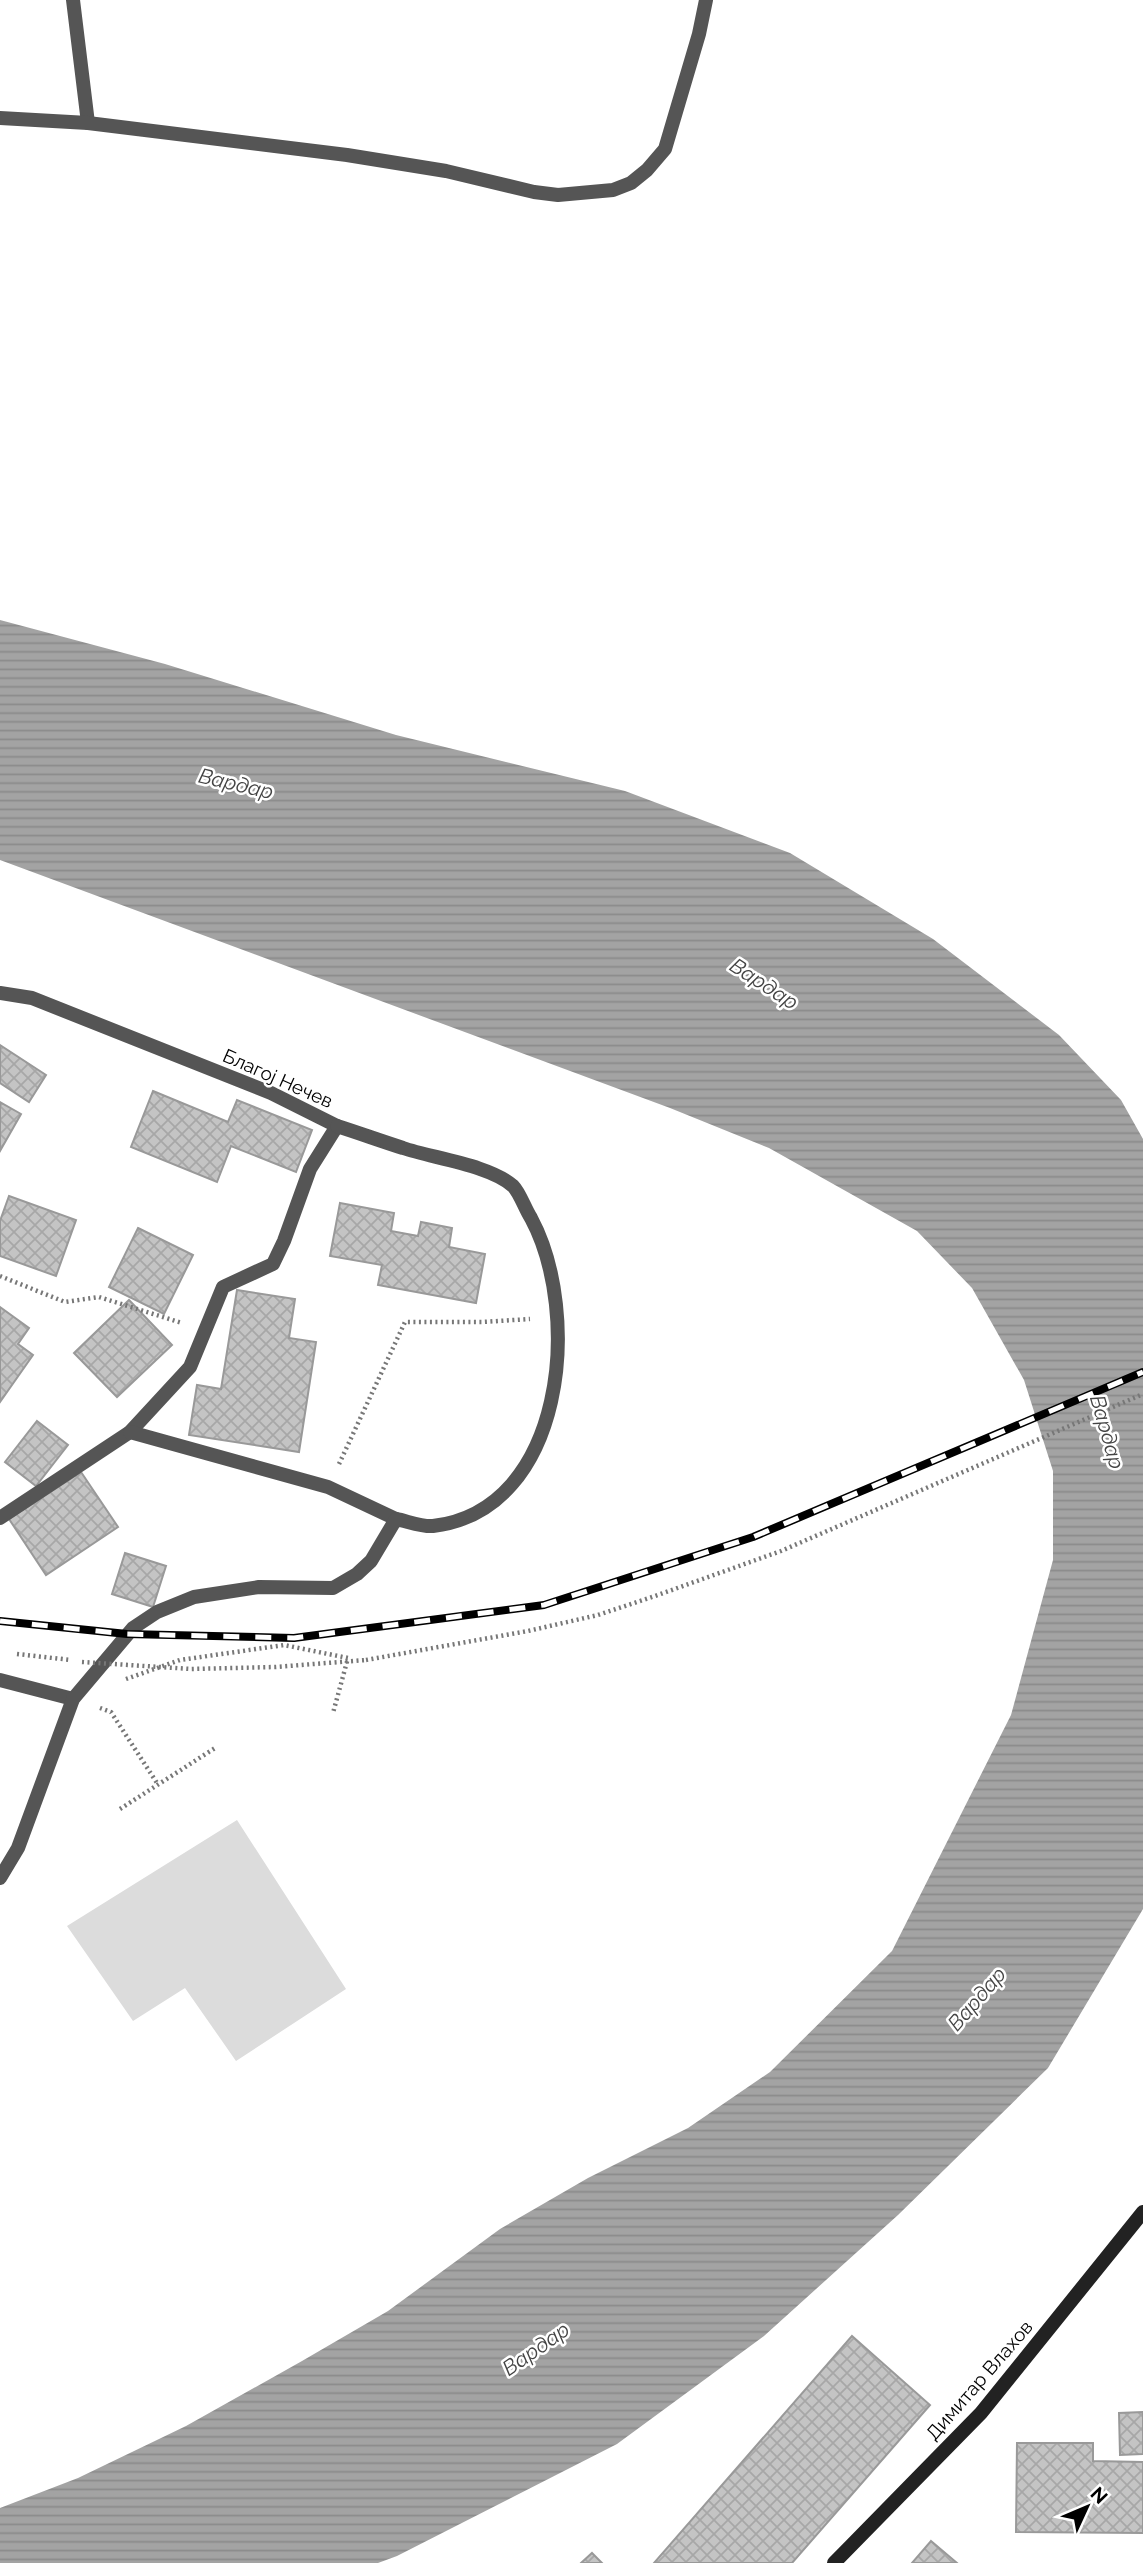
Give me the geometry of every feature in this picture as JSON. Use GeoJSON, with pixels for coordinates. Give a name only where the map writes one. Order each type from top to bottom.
{"type":"FeatureCollection","features":[{"type":"Feature","properties":{"kind":"main road","name":"Димитар Влахов"},"geometry":{"type":"LineString","coordinates":[[834,2563],[981,2413],[1143,2212]]}},
{"type":"Feature","properties":{"kind":"street"},"geometry":{"type":"LineString","coordinates":[[73,0],[88,123]]}},
{"type":"Feature","properties":{"kind":"street"},"geometry":{"type":"LineString","coordinates":[[0,118],[88,123],[347,155],[446,171],[558,195],[613,190],[631,183],[647,170],[665,149],[699,34],[706,0]]}},
{"type":"Feature","properties":{"kind":"street","name":"Благој Нечев"},"geometry":{"type":"LineString","coordinates":[[0,993],[32,998],[271,1093],[337,1126],[310,1169],[273,1264],[223,1287],[190,1367],[130,1432],[0,1518]]}},
{"type":"Feature","properties":{"kind":"street"},"geometry":{"type":"LineString","coordinates":[[130,1432],[328,1487],[396,1519],[431,1526],[480,1512],[513,1483],[536,1446],[552,1395],[559,1353],[553,1280],[540,1236],[513,1186],[482,1169],[404,1149],[337,1126]]}},
{"type":"Feature","properties":{"kind":"street"},"geometry":{"type":"LineString","coordinates":[[0,1878],[18,1848],[73,1699],[133,1628],[156,1612],[194,1597],[259,1587],[333,1588],[371,1561],[396,1519]]}},
{"type":"Feature","properties":{"kind":"street"},"geometry":{"type":"LineString","coordinates":[[0,1680],[73,1699]]}},
{"type":"Feature","properties":{"kind":"path"},"geometry":{"type":"LineString","coordinates":[[0,1276],[65,1302],[99,1297],[204,1330]]}},
{"type":"Feature","properties":{"kind":"path"},"geometry":{"type":"LineString","coordinates":[[328,1487],[405,1322],[482,1322],[557,1317]]}},
{"type":"Feature","properties":{"kind":"path"},"geometry":{"type":"LineString","coordinates":[[14,1654],[82,1662],[191,1669],[275,1667],[366,1660],[528,1631],[598,1615],[781,1551],[1143,1394]]}},
{"type":"Feature","properties":{"kind":"path"},"geometry":{"type":"LineString","coordinates":[[120,1682],[180,1660],[284,1645],[348,1658],[333,1713]]}},
{"type":"Feature","properties":{"kind":"path"},"geometry":{"type":"LineString","coordinates":[[73,1699],[111,1712],[157,1783]]}},
{"type":"Feature","properties":{"kind":"path"},"geometry":{"type":"LineString","coordinates":[[120,1809],[215,1748]]}},
{"type":"Feature","properties":{"kind":"shaded area"},"geometry":{"type":"Polygon","coordinates":[[[237,1820],[346,1989],[236,2061],[185,1988],[133,2021],[67,1926],[237,1820]]]}},
{"type":"Feature","properties":{"kind":"water","name":"Вардар"},"geometry":{"type":"Polygon","coordinates":[[[0,620],[165,664],[396,735],[625,791],[790,853],[933,939],[1059,1035],[1121,1100],[1143,1139],[1143,1909],[1048,2068],[898,2215],[764,2336],[617,2444],[397,2556],[378,2563],[0,2563],[0,2508],[78,2478],[186,2426],[302,2361],[388,2311],[500,2229],[588,2178],[688,2128],[770,2072],[892,1951],[1011,1715],[1053,1560],[1053,1471],[1024,1380],[972,1288],[917,1231],[769,1148],[670,1108],[0,860],[0,620]]]}},
{"type":"Feature","properties":{"kind":"building"},"geometry":{"type":"Polygon","coordinates":[[[0,1045],[46,1075],[29,1102],[0,1083],[0,1045]]]}},
{"type":"Feature","properties":{"kind":"building"},"geometry":{"type":"Polygon","coordinates":[[[153,1091],[228,1122],[237,1100],[312,1130],[296,1172],[231,1146],[217,1182],[131,1147],[153,1091]]]}},
{"type":"Feature","properties":{"kind":"building"},"geometry":{"type":"Polygon","coordinates":[[[0,1102],[21,1114],[0,1151],[0,1102]]]}},
{"type":"Feature","properties":{"kind":"building"},"geometry":{"type":"Polygon","coordinates":[[[9,1196],[76,1220],[56,1276],[0,1256],[0,1221],[9,1196]]]}},
{"type":"Feature","properties":{"kind":"building"},"geometry":{"type":"Polygon","coordinates":[[[340,1203],[394,1213],[391,1231],[418,1236],[421,1222],[452,1228],[449,1247],[485,1254],[476,1303],[378,1285],[382,1265],[330,1256],[340,1203]]]}},
{"type":"Feature","properties":{"kind":"building"},"geometry":{"type":"Polygon","coordinates":[[[138,1228],[193,1255],[164,1314],[109,1287],[138,1228]]]}},
{"type":"Feature","properties":{"kind":"building"},"geometry":{"type":"Polygon","coordinates":[[[237,1290],[295,1299],[289,1338],[316,1342],[299,1452],[189,1435],[197,1385],[221,1389],[237,1290]]]}},
{"type":"Feature","properties":{"kind":"building"},"geometry":{"type":"Polygon","coordinates":[[[129,1300],[172,1345],[117,1397],[74,1353],[129,1300]]]}},
{"type":"Feature","properties":{"kind":"building"},"geometry":{"type":"Polygon","coordinates":[[[0,1307],[29,1328],[18,1344],[33,1355],[0,1402],[0,1307]]]}},
{"type":"Feature","properties":{"kind":"building"},"geometry":{"type":"Polygon","coordinates":[[[37,1421],[68,1445],[36,1486],[5,1462],[37,1421]]]}},
{"type":"Feature","properties":{"kind":"building"},"geometry":{"type":"Polygon","coordinates":[[[81,1472],[118,1527],[46,1575],[9,1519],[81,1472]]]}},
{"type":"Feature","properties":{"kind":"building"},"geometry":{"type":"Polygon","coordinates":[[[125,1553],[166,1566],[153,1607],[112,1594],[125,1553]]]}},
{"type":"Feature","properties":{"kind":"building"},"geometry":{"type":"Polygon","coordinates":[[[852,2336],[930,2405],[792,2563],[654,2563],[852,2336]]]}},
{"type":"Feature","properties":{"kind":"building"},"geometry":{"type":"Polygon","coordinates":[[[1143,2412],[1143,2454],[1120,2455],[1119,2413],[1143,2412]]]}},
{"type":"Feature","properties":{"kind":"building"},"geometry":{"type":"Polygon","coordinates":[[[1017,2443],[1093,2443],[1093,2461],[1143,2462],[1143,2533],[1016,2532],[1017,2443]]]}},
{"type":"Feature","properties":{"kind":"building"},"geometry":{"type":"Polygon","coordinates":[[[931,2541],[957,2563],[912,2563],[931,2541]]]}},
{"type":"Feature","properties":{"kind":"building"},"geometry":{"type":"Polygon","coordinates":[[[592,2553],[602,2563],[581,2563],[592,2553]]]}},
{"type":"Feature","properties":{"kind":"railway"},"geometry":{"type":"LineString","coordinates":[[0,1621],[127,1634],[294,1638],[544,1605],[753,1537],[1143,1372]]}}]}
